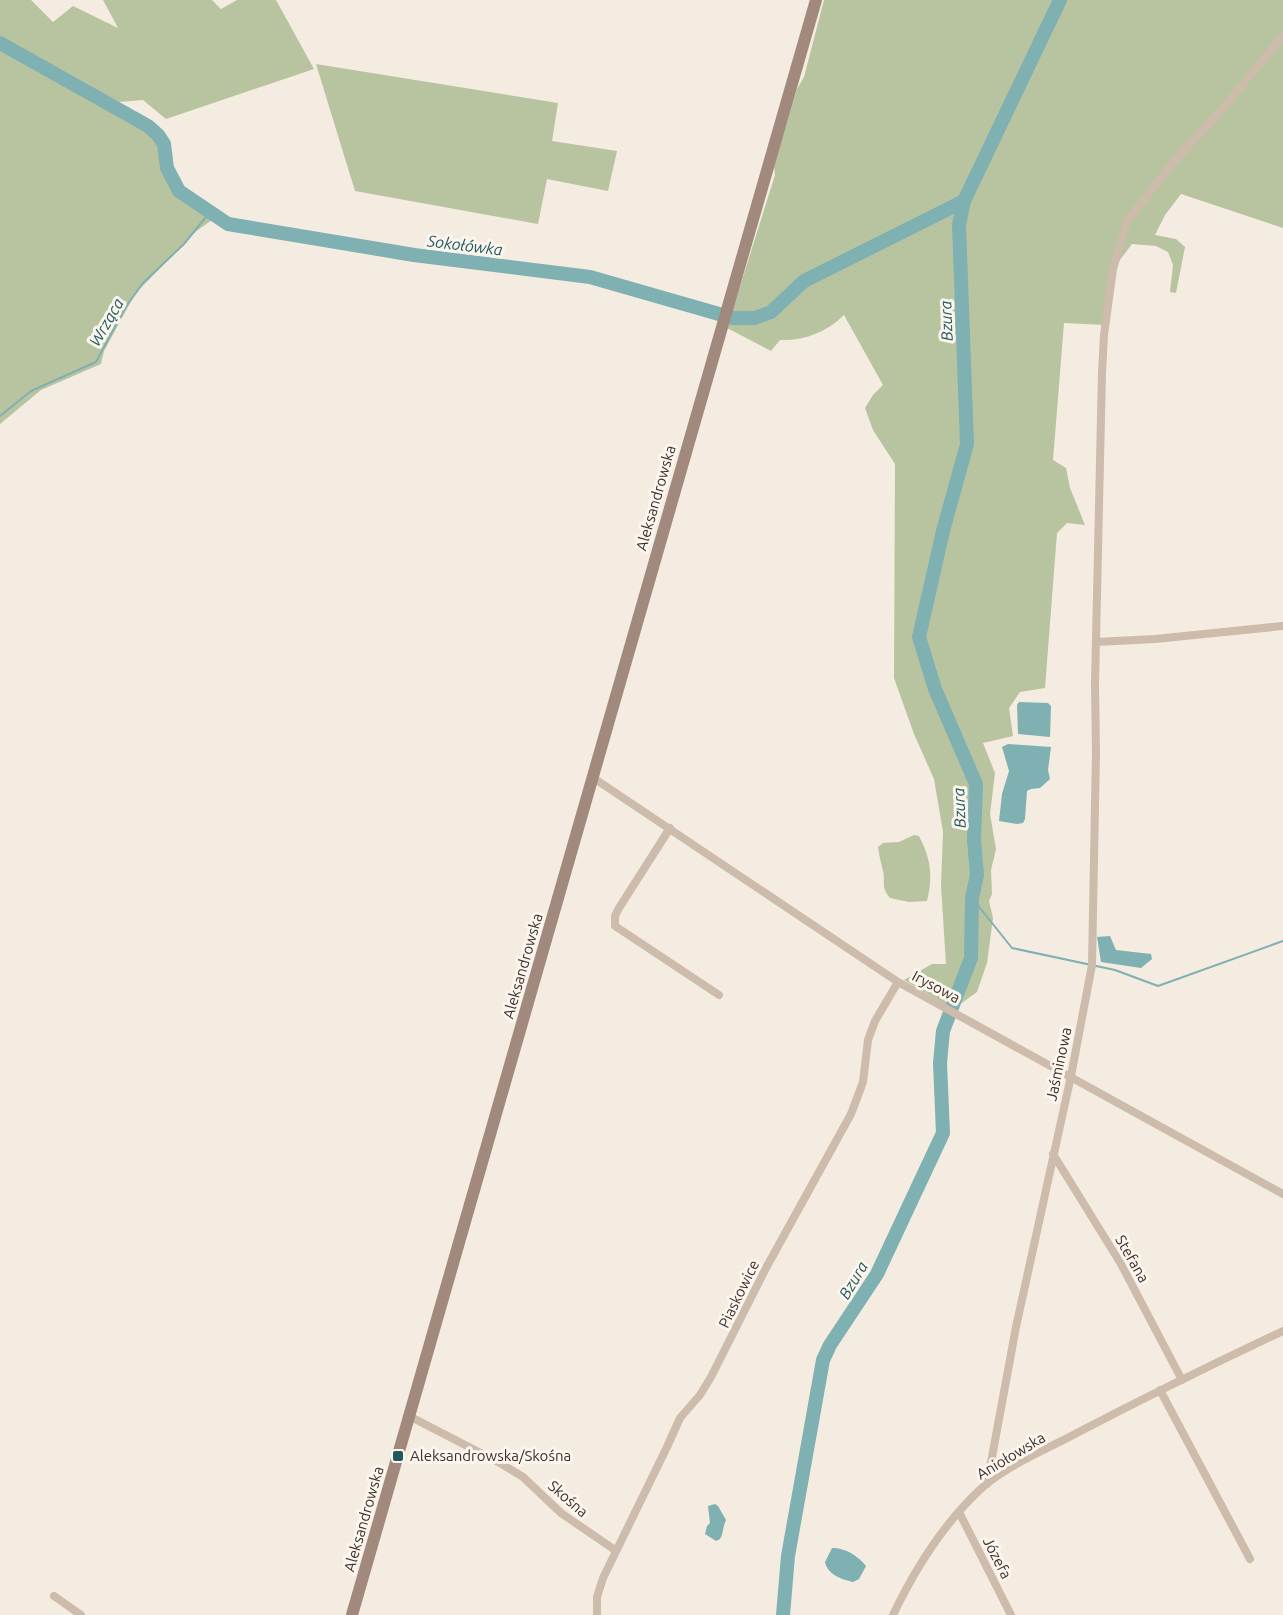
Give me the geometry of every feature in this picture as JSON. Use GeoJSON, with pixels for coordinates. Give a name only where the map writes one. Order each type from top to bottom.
{"type":"FeatureCollection","features":[{"type":"Feature","properties":{"kind":"main road","name":"Aleksandrowska"},"geometry":{"type":"LineString","coordinates":[[352,1615],[816,0]]}},
{"type":"Feature","properties":{"kind":"street","name":"Jaśminowa"},"geometry":{"type":"LineString","coordinates":[[987,1484],[1016,1327],[1071,1076],[1092,965],[1102,373],[1104,335],[1113,269],[1127,221],[1283,36]]}},
{"type":"Feature","properties":{"kind":"street"},"geometry":{"type":"LineString","coordinates":[[1096,642],[1155,639],[1283,626]]}},
{"type":"Feature","properties":{"kind":"street","name":"Irysowa"},"geometry":{"type":"LineString","coordinates":[[592,777],[898,982],[1283,1194]]}},
{"type":"Feature","properties":{"kind":"street"},"geometry":{"type":"LineString","coordinates":[[670,828],[619,908],[615,916],[615,926],[719,995]]}},
{"type":"Feature","properties":{"kind":"street","name":"Piaskowice"},"geometry":{"type":"LineString","coordinates":[[597,1615],[599,1587],[675,1427],[711,1377],[771,1260],[851,1114],[863,1082],[868,1040],[875,1021],[898,982]]}},
{"type":"Feature","properties":{"kind":"street","name":"Stefana"},"geometry":{"type":"LineString","coordinates":[[1053,1154],[1121,1264],[1182,1380]]}},
{"type":"Feature","properties":{"kind":"street","name":"Aniołowska"},"geometry":{"type":"LineString","coordinates":[[893,1615],[920,1563],[959,1512],[987,1484],[1031,1457],[1283,1330]]}},
{"type":"Feature","properties":{"kind":"street"},"geometry":{"type":"LineString","coordinates":[[1160,1390],[1250,1559]]}},
{"type":"Feature","properties":{"kind":"street","name":"Skośna"},"geometry":{"type":"LineString","coordinates":[[409,1416],[523,1477],[570,1520],[615,1550]]}},
{"type":"Feature","properties":{"kind":"street","name":"Józefa"},"geometry":{"type":"LineString","coordinates":[[959,1512],[1011,1615]]}},
{"type":"Feature","properties":{"kind":"street"},"geometry":{"type":"LineString","coordinates":[[54,1596],[81,1615]]}},
{"type":"Feature","properties":{"kind":"green space"},"geometry":{"type":"Polygon","coordinates":[[[0,0],[31,0],[53,22],[73,6],[118,28],[103,0],[212,0],[221,9],[237,0],[276,0],[314,69],[166,119],[143,100],[119,102],[108,96],[168,149],[174,175],[188,192],[212,209],[212,220],[195,232],[135,294],[104,351],[101,364],[41,390],[0,424],[0,0]]]}},
{"type":"Feature","properties":{"kind":"green space"},"geometry":{"type":"Polygon","coordinates":[[[824,0],[1283,0],[1283,228],[1181,194],[1165,215],[1155,235],[1176,239],[1185,247],[1176,293],[1170,292],[1173,265],[1168,252],[1156,246],[1132,244],[1113,269],[1106,325],[1064,323],[1053,460],[1066,468],[1070,488],[1085,525],[1067,523],[1057,533],[1045,688],[1020,692],[1009,708],[1013,736],[983,743],[995,773],[990,814],[996,849],[991,870],[992,894],[989,901],[993,918],[987,963],[977,992],[959,1005],[947,1005],[904,980],[932,964],[946,964],[941,886],[943,832],[934,779],[914,734],[894,678],[895,464],[873,430],[865,408],[883,385],[844,315],[823,331],[798,339],[780,340],[771,351],[727,328],[775,175],[774,166],[797,89],[804,77],[824,0]]]}},
{"type":"Feature","properties":{"kind":"green space"},"geometry":{"type":"Polygon","coordinates":[[[316,64],[558,103],[552,141],[617,151],[608,191],[547,179],[538,224],[355,191],[316,64]]]}},
{"type":"Feature","properties":{"kind":"green space"},"geometry":{"type":"Polygon","coordinates":[[[914,835],[919,836],[928,860],[930,884],[927,901],[909,902],[890,898],[884,887],[878,847],[883,843],[899,842],[914,835]]]}},
{"type":"Feature","properties":{"kind":"water"},"geometry":{"type":"Polygon","coordinates":[[[1019,702],[1048,703],[1051,706],[1050,737],[1018,734],[1017,705],[1019,702]]]}},
{"type":"Feature","properties":{"kind":"water"},"geometry":{"type":"Polygon","coordinates":[[[1008,744],[1051,747],[1048,770],[1050,779],[1040,788],[1027,791],[1025,819],[1023,823],[1017,824],[999,821],[1002,794],[1009,771],[1002,747],[1008,744]]]}},
{"type":"Feature","properties":{"kind":"water"},"geometry":{"type":"Polygon","coordinates":[[[1110,936],[1116,950],[1151,954],[1152,959],[1141,968],[1101,962],[1097,937],[1110,936]]]}},
{"type":"Feature","properties":{"kind":"water"},"geometry":{"type":"Polygon","coordinates":[[[715,1504],[726,1520],[721,1537],[716,1541],[705,1534],[710,1523],[708,1506],[715,1504]]]}},
{"type":"Feature","properties":{"kind":"water"},"geometry":{"type":"Polygon","coordinates":[[[832,1548],[851,1553],[866,1566],[859,1579],[853,1582],[848,1581],[829,1570],[825,1562],[832,1548]]]}},
{"type":"Feature","properties":{"kind":"waterway","name":"Bzura"},"geometry":{"type":"LineString","coordinates":[[783,1615],[788,1556],[823,1360],[830,1345],[877,1274],[943,1133],[940,1063],[943,1031],[971,958],[972,898],[977,875],[974,840],[976,784],[935,689],[919,637],[943,531],[967,444],[959,225],[964,201],[1060,0]]}},
{"type":"Feature","properties":{"kind":"waterway","name":"Sokołówka"},"geometry":{"type":"LineString","coordinates":[[0,43],[148,126],[164,144],[167,168],[179,191],[228,224],[414,255],[590,277],[733,318],[755,318],[771,312],[804,281],[964,201]]}},
{"type":"Feature","properties":{"kind":"waterway","name":"Wrząca"},"geometry":{"type":"LineString","coordinates":[[0,416],[31,391],[96,362],[125,308],[143,283],[184,244],[210,212]]}},
{"type":"Feature","properties":{"kind":"waterway"},"geometry":{"type":"LineString","coordinates":[[972,898],[1012,948],[1115,970],[1158,986],[1283,941]]}},
{"type":"Feature","properties":{"kind":"place","name":"Aleksandrowska/Skośna"},"geometry":{"type":"Point","coordinates":[398,1456]}}]}
